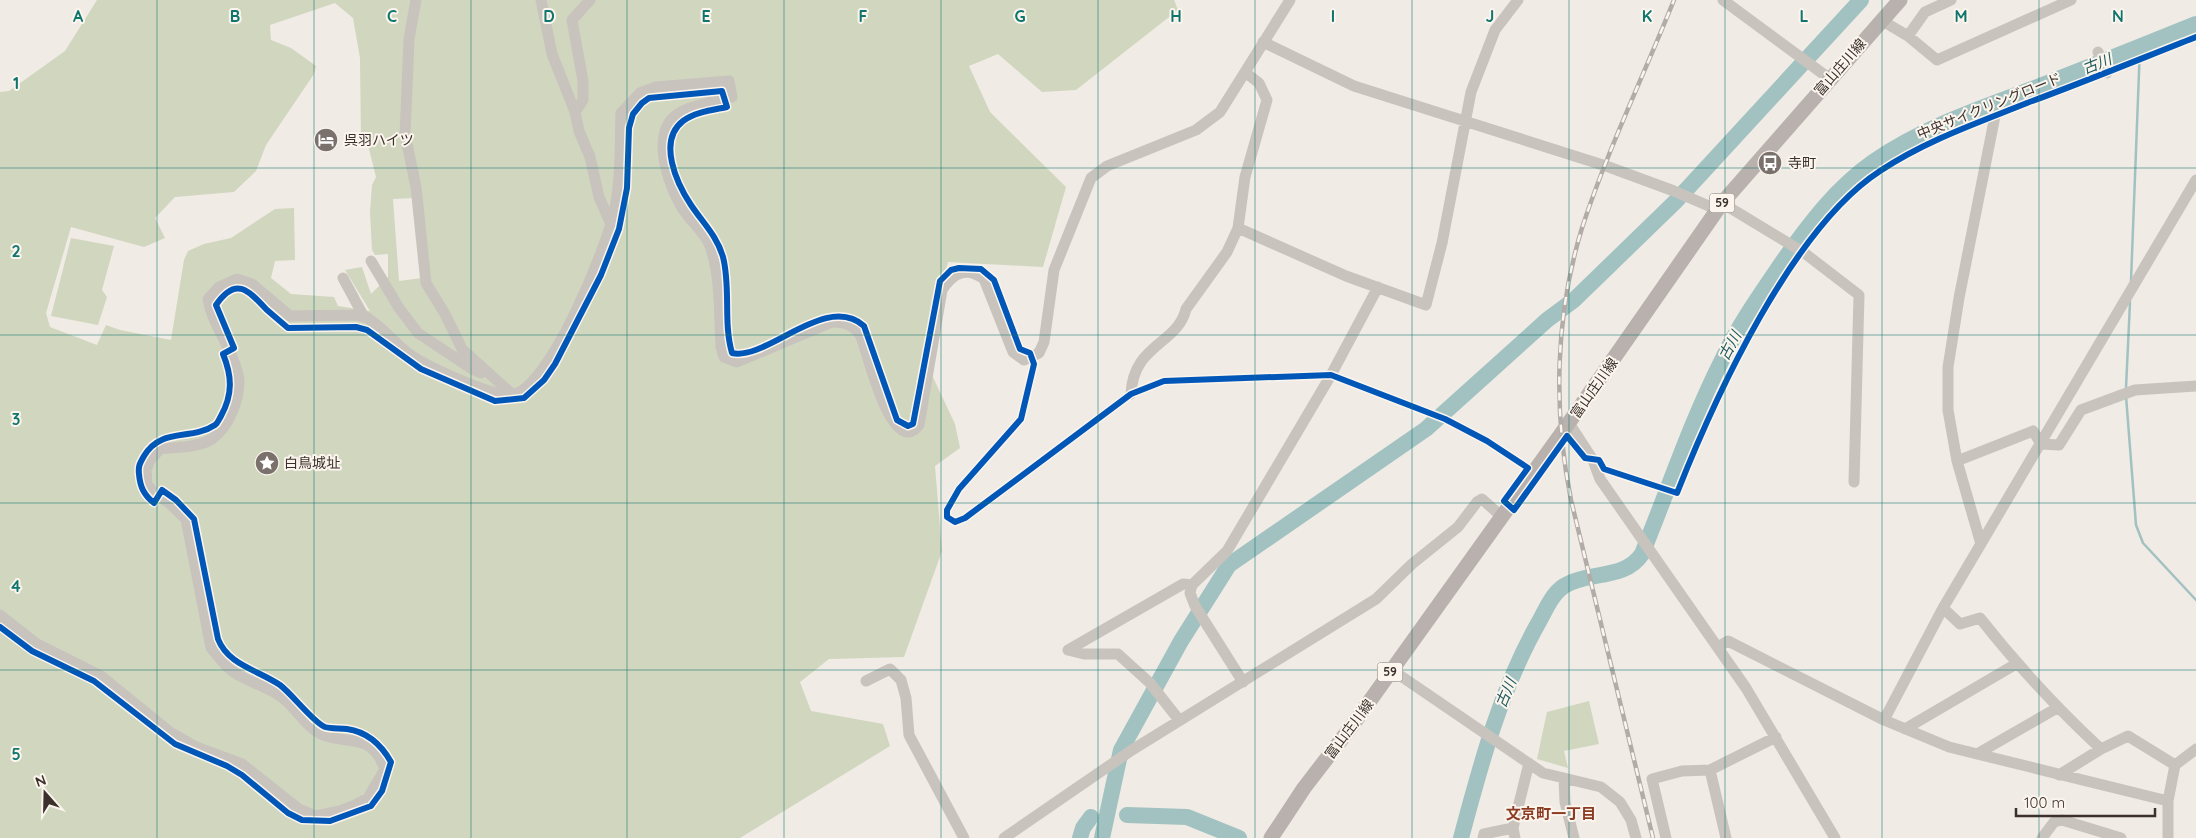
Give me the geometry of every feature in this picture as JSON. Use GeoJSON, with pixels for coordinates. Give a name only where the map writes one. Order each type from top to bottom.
{"type":"FeatureCollection","features":[{"type":"Feature","properties":{"kind":"main road","name":"富山庄川線"},"geometry":{"type":"LineString","coordinates":[[1271,838],[1304,788],[1392,670],[1569,423],[1720,206],[1900,0]]}},
{"type":"Feature","properties":{"kind":"street"},"geometry":{"type":"LineString","coordinates":[[416,0],[409,38],[405,134],[416,187],[426,283],[445,314],[462,349],[513,395]]}},
{"type":"Feature","properties":{"kind":"street"},"geometry":{"type":"LineString","coordinates":[[541,0],[552,54],[575,112],[579,131],[590,157],[599,197],[610,222]]}},
{"type":"Feature","properties":{"kind":"street"},"geometry":{"type":"LineString","coordinates":[[575,112],[583,100],[583,81],[572,20],[590,0]]}},
{"type":"Feature","properties":{"kind":"street"},"geometry":{"type":"LineString","coordinates":[[343,278],[364,316],[424,363],[492,392],[513,395],[530,387],[555,351],[595,273],[618,187],[621,113],[640,93],[656,87],[729,81],[732,98],[680,112],[668,126],[662,146],[666,171],[681,206],[703,232],[714,258],[721,347],[724,357],[737,362],[832,322],[844,322],[856,329],[862,336],[888,414],[900,430],[908,433],[915,430],[919,425],[942,290],[948,280],[958,273],[967,271],[976,273],[984,278],[1013,352],[1024,360],[1038,353],[1044,342],[1054,270],[1091,178],[1107,166],[1196,130],[1210,122],[1220,112],[1246,73],[1290,0]]}},
{"type":"Feature","properties":{"kind":"street"},"geometry":{"type":"LineString","coordinates":[[1238,228],[1346,276],[1426,304],[1442,243],[1471,92],[1495,30],[1518,0]]}},
{"type":"Feature","properties":{"kind":"street"},"geometry":{"type":"LineString","coordinates":[[1723,0],[1830,79]]}},
{"type":"Feature","properties":{"kind":"street"},"geometry":{"type":"LineString","coordinates":[[1908,36],[1926,12],[1951,0]]}},
{"type":"Feature","properties":{"kind":"street"},"geometry":{"type":"LineString","coordinates":[[1881,20],[1908,36],[1938,60],[2071,0]]}},
{"type":"Feature","properties":{"kind":"street"},"geometry":{"type":"LineString","coordinates":[[1263,42],[1354,86],[1465,120],[1674,190],[1693,199],[1720,206],[1803,252],[1859,295],[1854,482]]}},
{"type":"Feature","properties":{"kind":"street"},"geometry":{"type":"LineString","coordinates":[[2098,52],[2107,73]]}},
{"type":"Feature","properties":{"kind":"street"},"geometry":{"type":"LineString","coordinates":[[1131,394],[1132,381],[1142,358],[1177,327],[1184,317],[1186,309],[1227,252],[1238,228],[1245,177],[1266,100],[1259,83],[1246,73]]}},
{"type":"Feature","properties":{"kind":"street"},"geometry":{"type":"LineString","coordinates":[[1981,544],[1957,461],[1948,410],[1948,367],[1959,298],[1995,116]]}},
{"type":"Feature","properties":{"kind":"street"},"geometry":{"type":"LineString","coordinates":[[1884,720],[1944,608],[2196,180]]}},
{"type":"Feature","properties":{"kind":"street"},"geometry":{"type":"LineString","coordinates":[[371,261],[399,308],[418,332],[472,369],[492,378]]}},
{"type":"Feature","properties":{"kind":"street"},"geometry":{"type":"LineString","coordinates":[[0,615],[37,644],[101,676],[170,732],[196,747],[242,764],[299,809],[316,816],[340,811],[368,798],[378,785],[384,769],[379,754],[366,743],[328,737],[312,728],[283,698],[266,686],[234,673],[211,648],[186,519],[169,503],[153,492],[147,484],[146,470],[150,460],[160,449],[193,446],[212,439],[225,425],[236,402],[239,380],[230,352],[211,314],[208,299],[219,287],[238,279],[252,284],[290,316],[364,316]]}},
{"type":"Feature","properties":{"kind":"street"},"geometry":{"type":"LineString","coordinates":[[1243,682],[1195,606],[1190,593],[1192,585],[1227,551],[1331,375],[1378,287]]}},
{"type":"Feature","properties":{"kind":"street"},"geometry":{"type":"LineString","coordinates":[[2041,444],[2059,445],[2081,410],[2130,391],[2196,386]]}},
{"type":"Feature","properties":{"kind":"street"},"geometry":{"type":"LineString","coordinates":[[1569,423],[1592,460],[1600,479],[1718,648],[1776,737],[1835,838]]}},
{"type":"Feature","properties":{"kind":"street"},"geometry":{"type":"LineString","coordinates":[[1957,461],[2033,431],[2041,444]]}},
{"type":"Feature","properties":{"kind":"street"},"geometry":{"type":"LineString","coordinates":[[1004,838],[1132,750],[1376,599],[1412,564],[1458,527],[1477,502],[1482,499],[1501,516]]}},
{"type":"Feature","properties":{"kind":"street"},"geometry":{"type":"LineString","coordinates":[[1179,720],[1150,683],[1118,654],[1084,654],[1068,650],[1184,584],[1192,585]]}},
{"type":"Feature","properties":{"kind":"street"},"geometry":{"type":"LineString","coordinates":[[1944,608],[1960,624],[1980,618],[2016,664],[2057,708],[2101,750]]}},
{"type":"Feature","properties":{"kind":"street"},"geometry":{"type":"LineString","coordinates":[[1718,648],[1728,641],[1884,720],[1949,746],[2168,801]]}},
{"type":"Feature","properties":{"kind":"street"},"geometry":{"type":"LineString","coordinates":[[1905,729],[2016,664]]}},
{"type":"Feature","properties":{"kind":"street"},"geometry":{"type":"LineString","coordinates":[[866,681],[890,669],[901,680],[906,698],[909,735],[964,838]]}},
{"type":"Feature","properties":{"kind":"street"},"geometry":{"type":"LineString","coordinates":[[1392,670],[1543,773],[1601,787],[1620,802],[1631,820],[1636,838]]}},
{"type":"Feature","properties":{"kind":"street"},"geometry":{"type":"LineString","coordinates":[[1977,754],[2057,708]]}},
{"type":"Feature","properties":{"kind":"street"},"geometry":{"type":"LineString","coordinates":[[2059,775],[2128,736],[2176,765]]}},
{"type":"Feature","properties":{"kind":"street"},"geometry":{"type":"LineString","coordinates":[[1666,838],[1652,778],[1682,771],[1710,770],[1776,737]]}},
{"type":"Feature","properties":{"kind":"street"},"geometry":{"type":"LineString","coordinates":[[2168,838],[2168,801],[2176,765],[2196,749]]}},
{"type":"Feature","properties":{"kind":"street"},"geometry":{"type":"LineString","coordinates":[[1482,838],[1484,834],[1514,833],[1529,763]]}},
{"type":"Feature","properties":{"kind":"street"},"geometry":{"type":"LineString","coordinates":[[1710,770],[1726,838]]}},
{"type":"Feature","properties":{"kind":"street"},"geometry":{"type":"LineString","coordinates":[[1564,779],[1565,802],[1574,838]]}},
{"type":"Feature","properties":{"kind":"street"},"geometry":{"type":"LineString","coordinates":[[2042,838],[2054,822],[2062,820],[2121,838]]}},
{"type":"Feature","properties":{"kind":"green space"},"geometry":{"type":"Polygon","coordinates":[[[97,0],[1174,0],[1178,10],[1076,90],[1042,92],[998,54],[969,66],[990,112],[1066,187],[1043,267],[948,262],[923,356],[955,424],[960,448],[935,466],[942,551],[904,657],[829,659],[800,682],[811,711],[883,724],[890,746],[740,838],[0,838],[0,92],[9,91],[65,51],[97,0]],[[335,3],[270,25],[271,40],[291,48],[316,66],[314,74],[266,145],[256,171],[234,192],[175,197],[155,218],[165,238],[144,247],[71,227],[46,313],[50,327],[97,345],[106,325],[120,330],[171,340],[184,260],[188,251],[204,244],[231,238],[275,209],[294,208],[295,260],[275,261],[271,278],[291,294],[334,297],[338,306],[370,311],[345,270],[362,267],[371,294],[388,277],[388,254],[375,255],[372,250],[370,212],[372,185],[376,177],[368,145],[361,140],[360,58],[353,18],[335,3]],[[414,198],[393,199],[399,281],[422,278],[414,198]]]}},
{"type":"Feature","properties":{"kind":"green space"},"geometry":{"type":"Polygon","coordinates":[[[71,238],[114,246],[102,290],[107,297],[98,325],[51,316],[71,238]]]}},
{"type":"Feature","properties":{"kind":"green space"},"geometry":{"type":"Polygon","coordinates":[[[1589,701],[1599,744],[1564,751],[1568,768],[1537,759],[1547,712],[1589,701]]]}},
{"type":"Feature","properties":{"kind":"waterway"},"geometry":{"type":"LineString","coordinates":[[1102,838],[1121,750],[1181,641],[1229,565],[1426,429],[1547,320],[1574,300],[1675,202],[1861,0]]}},
{"type":"Feature","properties":{"kind":"waterway","name":"古川"},"geometry":{"type":"LineString","coordinates":[[1461,838],[1476,782],[1503,699],[1526,646],[1547,607],[1556,593],[1564,586],[1584,578],[1616,572],[1626,568],[1642,554],[1690,430],[1729,345],[1751,308],[1783,261],[1824,207],[1860,172],[1912,138],[1976,110],[2196,24]]}},
{"type":"Feature","properties":{"kind":"waterway"},"geometry":{"type":"LineString","coordinates":[[2131,281],[2140,46]]}},
{"type":"Feature","properties":{"kind":"waterway"},"geometry":{"type":"LineString","coordinates":[[2126,388],[2130,302]]}},
{"type":"Feature","properties":{"kind":"waterway"},"geometry":{"type":"LineString","coordinates":[[2126,396],[2136,525],[2143,543],[2196,600]]}},
{"type":"Feature","properties":{"kind":"waterway","name":"古川"},"geometry":{"type":"LineString","coordinates":[[1127,815],[1187,817],[1239,838]]}},
{"type":"Feature","properties":{"kind":"waterway","name":"古川"},"geometry":{"type":"LineString","coordinates":[[1080,838],[1083,828],[1091,817]]}},
{"type":"Feature","properties":{"kind":"railway"},"geometry":{"type":"LineString","coordinates":[[1653,838],[1571,500],[1565,466],[1559,398],[1562,329],[1566,295],[1582,228],[1614,142],[1674,0]]}},
{"type":"Feature","properties":{"kind":"cycle path","name":"中央サイクリングロード"},"geometry":{"type":"LineString","coordinates":[[0,627],[32,651],[94,681],[175,744],[227,766],[242,775],[288,813],[302,820],[330,821],[371,806],[382,791],[391,762],[387,756],[379,745],[361,733],[347,729],[327,728],[320,724],[280,685],[236,661],[223,648],[218,639],[194,519],[176,500],[162,490],[154,503],[145,494],[140,483],[140,465],[151,447],[159,441],[206,430],[218,421],[228,400],[230,385],[223,354],[234,348],[216,305],[223,296],[236,289],[248,292],[288,328],[356,327],[367,330],[421,369],[495,401],[524,398],[544,380],[555,364],[601,275],[619,229],[627,188],[629,128],[633,114],[649,98],[722,91],[727,107],[699,113],[683,121],[675,129],[670,151],[675,174],[680,186],[713,236],[723,257],[727,281],[729,341],[732,353],[746,353],[815,322],[832,317],[849,318],[864,326],[897,420],[908,426],[913,424],[940,281],[951,270],[959,268],[981,269],[994,280],[1020,349],[1030,353],[1034,364],[1021,419],[959,489],[947,510],[947,517],[955,522],[965,518],[1131,394],[1164,381],[1331,375],[1445,419],[1487,441],[1528,468],[1504,501],[1514,510],[1567,436],[1585,458],[1599,460],[1604,469],[1677,493],[1712,410],[1760,317],[1787,273],[1816,232],[1848,197],[1897,160],[1952,133],[2196,37]]}},
{"type":"Feature","properties":{"kind":"place","name":"呉羽ハイツ"},"geometry":{"type":"Point","coordinates":[326,140]}},
{"type":"Feature","properties":{"kind":"place","name":"寺町"},"geometry":{"type":"Point","coordinates":[1770,163]}},
{"type":"Feature","properties":{"kind":"place","name":"白鳥城址"},"geometry":{"type":"Point","coordinates":[267,463]}},
{"type":"Feature","properties":{"kind":"district","name":"文京町一丁目"},"geometry":{"type":"Point","coordinates":[1551,814]}}]}
